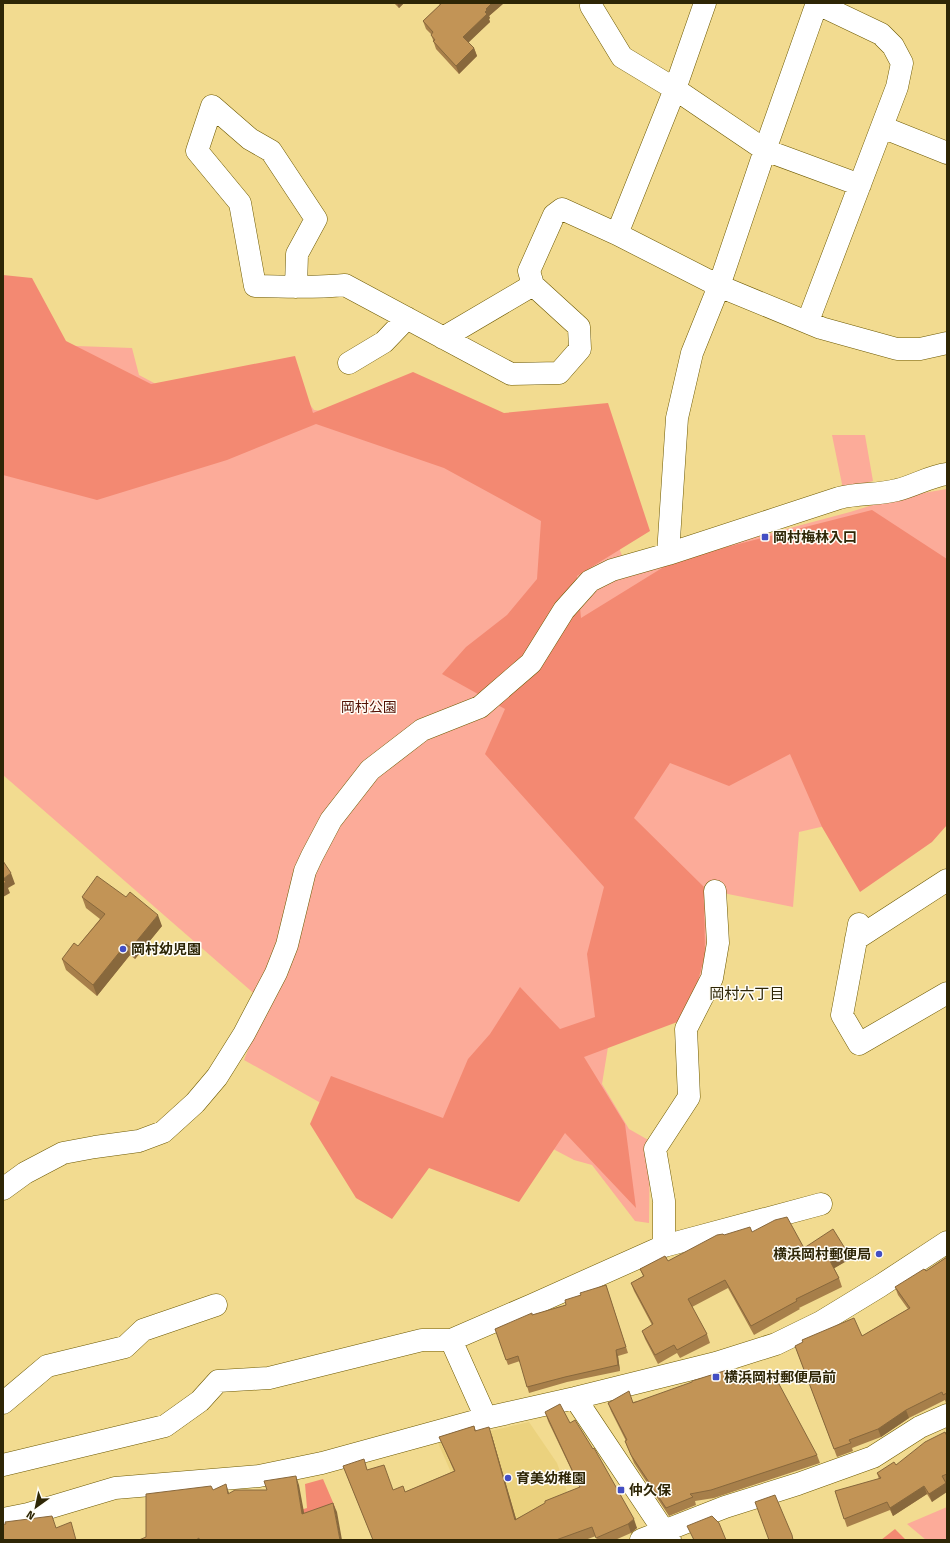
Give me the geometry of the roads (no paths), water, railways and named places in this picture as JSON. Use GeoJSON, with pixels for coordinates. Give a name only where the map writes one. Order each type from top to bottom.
{"type":"FeatureCollection","features":[{"type":"Feature","properties":{"kind":"street"},"geometry":{"type":"LineString","coordinates":[[617,234],[675,89],[705,3]]}},
{"type":"Feature","properties":{"kind":"street"},"geometry":{"type":"LineString","coordinates":[[668,554],[677,418],[692,353],[719,286],[817,3],[881,34],[893,46],[902,63],[897,87],[808,321]]}},
{"type":"Feature","properties":{"kind":"street"},"geometry":{"type":"LineString","coordinates":[[591,4],[622,57],[675,89],[765,150],[860,185]]}},
{"type":"Feature","properties":{"kind":"street"},"geometry":{"type":"LineString","coordinates":[[296,287],[297,254],[316,219],[271,152],[250,139],[212,106],[197,151],[240,203],[255,286],[320,288],[345,285],[511,374],[559,373],[580,349],[579,327],[532,285],[529,271],[554,215],[562,209],[617,234],[719,286],[808,321],[821,328],[897,349],[920,349],[947,343]]}},
{"type":"Feature","properties":{"kind":"street"},"geometry":{"type":"LineString","coordinates":[[882,127],[947,152]]}},
{"type":"Feature","properties":{"kind":"street"},"geometry":{"type":"LineString","coordinates":[[443,338],[532,285]]}},
{"type":"Feature","properties":{"kind":"street"},"geometry":{"type":"LineString","coordinates":[[348,363],[384,342],[407,318]]}},
{"type":"Feature","properties":{"kind":"street"},"geometry":{"type":"LineString","coordinates":[[3,1189],[25,1173],[64,1153],[139,1141],[163,1132],[195,1103],[217,1077],[244,1034],[276,973],[287,945],[305,871],[331,820],[370,770],[422,730],[480,707],[526,668],[531,663],[564,610],[590,581],[612,570],[668,554],[839,498],[853,494],[881,494],[899,490],[940,475],[947,474]]}},
{"type":"Feature","properties":{"kind":"street"},"geometry":{"type":"LineString","coordinates":[[947,880],[858,932],[842,1015],[859,1044],[947,993]]}},
{"type":"Feature","properties":{"kind":"street"},"geometry":{"type":"LineString","coordinates":[[664,1246],[664,1200],[655,1149],[689,1097],[686,1030],[712,978],[718,943],[715,891]]}},
{"type":"Feature","properties":{"kind":"street"},"geometry":{"type":"LineString","coordinates":[[3,1465],[165,1426],[200,1400],[218,1381],[269,1378],[422,1340],[451,1340],[664,1246],[821,1204]]}},
{"type":"Feature","properties":{"kind":"street"},"geometry":{"type":"LineString","coordinates":[[3,1519],[28,1514],[116,1488],[259,1476],[308,1466],[486,1418],[575,1398],[716,1363],[776,1344],[821,1322],[947,1242]]}},
{"type":"Feature","properties":{"kind":"street"},"geometry":{"type":"LineString","coordinates":[[3,1403],[47,1366],[125,1347],[143,1330],[216,1305]]}},
{"type":"Feature","properties":{"kind":"street"},"geometry":{"type":"LineString","coordinates":[[451,1340],[486,1418]]}},
{"type":"Feature","properties":{"kind":"street"},"geometry":{"type":"LineString","coordinates":[[575,1398],[667,1535]]}},
{"type":"Feature","properties":{"kind":"street"},"geometry":{"type":"LineString","coordinates":[[641,1540],[667,1535],[725,1507],[798,1484],[873,1457],[920,1427],[947,1415]]}},
{"type":"Feature","properties":{"kind":"place","name":"岡村梅林入口"},"geometry":{"type":"Point","coordinates":[765,537]}},
{"type":"Feature","properties":{"kind":"place","name":"岡村幼児園"},"geometry":{"type":"Point","coordinates":[123,949]}},
{"type":"Feature","properties":{"kind":"place","name":"横浜岡村郵便局"},"geometry":{"type":"Point","coordinates":[879,1254]}},
{"type":"Feature","properties":{"kind":"place","name":"横浜岡村郵便局前"},"geometry":{"type":"Point","coordinates":[716,1377]}},
{"type":"Feature","properties":{"kind":"place","name":"育美幼稚園"},"geometry":{"type":"Point","coordinates":[508,1478]}},
{"type":"Feature","properties":{"kind":"place","name":"仲久保"},"geometry":{"type":"Point","coordinates":[621,1490]}},
{"type":"Feature","properties":{"kind":"district","name":"岡村六丁目"},"geometry":{"type":"Point","coordinates":[747,994]}},
{"type":"Feature","properties":{"kind":"park label","name":"岡村公園"},"geometry":{"type":"Point","coordinates":[369,707]}}]}
